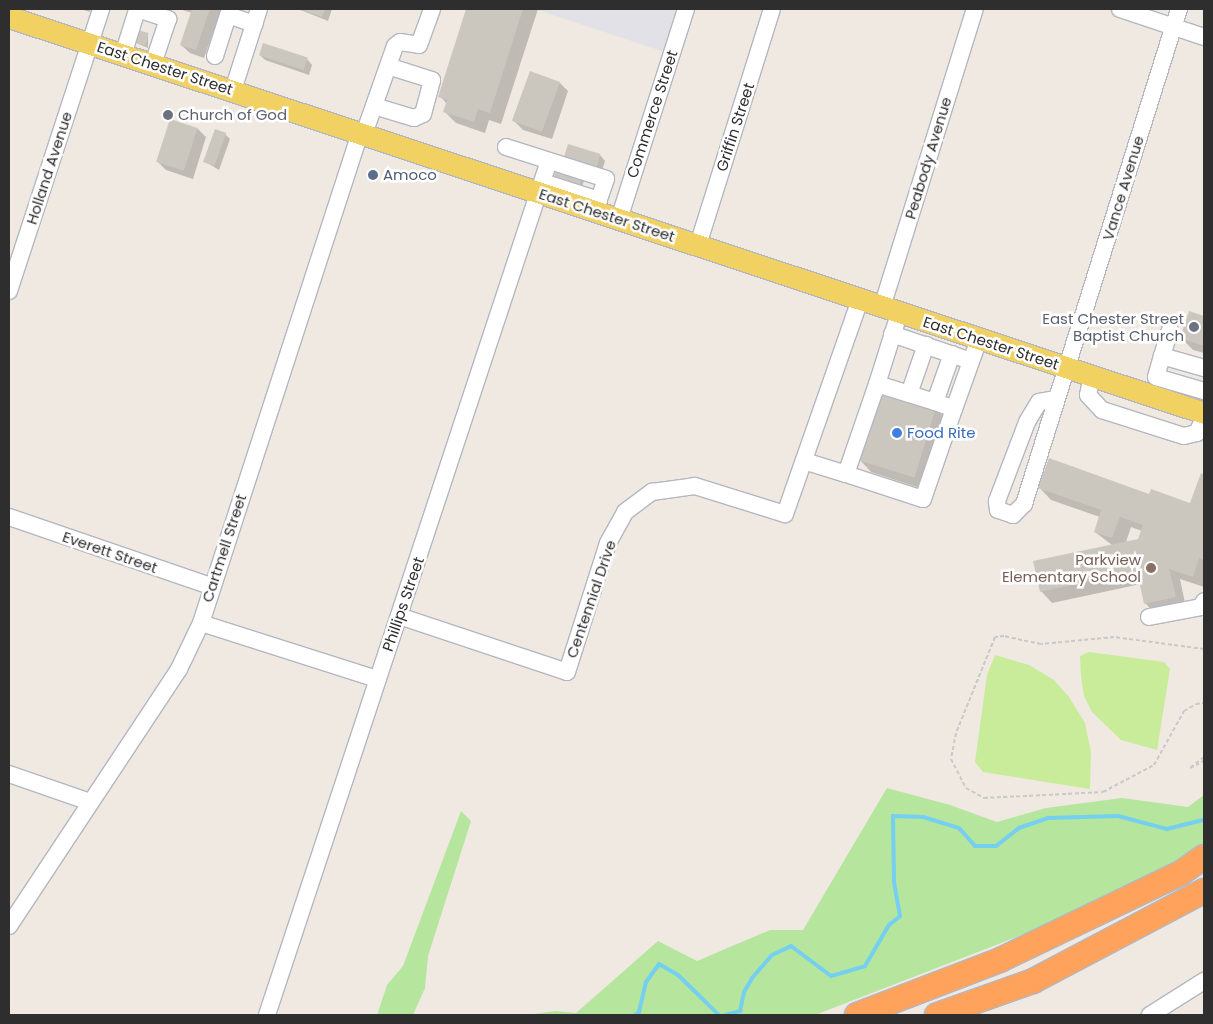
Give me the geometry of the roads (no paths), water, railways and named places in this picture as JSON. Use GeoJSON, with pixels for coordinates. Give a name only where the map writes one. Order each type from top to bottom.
{"type":"FeatureCollection","features":[{"type":"Feature","properties":{"kind":"highway"},"geometry":{"type":"LineString","coordinates":[[857,1015],[1000,960],[1181,872],[1204,857]]}},
{"type":"Feature","properties":{"kind":"highway"},"geometry":{"type":"LineString","coordinates":[[937,1015],[1033,981],[1204,892]]}},
{"type":"Feature","properties":{"kind":"main road","name":"East Chester Street"},"geometry":{"type":"LineString","coordinates":[[9,17],[362,134],[597,206],[619,219],[1092,376],[1154,387],[1181,395],[1204,413]]}},
{"type":"Feature","properties":{"kind":"street","name":"Holland Avenue"},"geometry":{"type":"LineString","coordinates":[[9,291],[101,9]]}},
{"type":"Feature","properties":{"kind":"street"},"geometry":{"type":"LineString","coordinates":[[123,55],[137,9],[168,19],[153,64]]}},
{"type":"Feature","properties":{"kind":"street","name":"Cartmell Street"},"geometry":{"type":"LineString","coordinates":[[9,926],[179,669],[201,623],[362,134],[396,43],[420,45],[432,9]]}},
{"type":"Feature","properties":{"kind":"street","name":"Commerce Street"},"geometry":{"type":"LineString","coordinates":[[619,219],[686,9]]}},
{"type":"Feature","properties":{"kind":"street","name":"Griffin Street"},"geometry":{"type":"LineString","coordinates":[[698,245],[772,9]]}},
{"type":"Feature","properties":{"kind":"street","name":"Peabody Avenue"},"geometry":{"type":"LineString","coordinates":[[846,474],[892,334],[890,310],[975,9]]}},
{"type":"Feature","properties":{"kind":"street"},"geometry":{"type":"LineString","coordinates":[[1120,9],[1204,37]]}},
{"type":"Feature","properties":{"kind":"street","name":"Vance Avenue"},"geometry":{"type":"LineString","coordinates":[[1056,399],[1039,402],[1027,422],[997,500],[998,510],[1012,515],[1024,504],[1179,9]]}},
{"type":"Feature","properties":{"kind":"street"},"geometry":{"type":"LineString","coordinates":[[214,56],[229,12],[257,16],[233,90]]}},
{"type":"Feature","properties":{"kind":"street"},"geometry":{"type":"LineString","coordinates":[[374,106],[414,118],[422,114],[432,80],[388,66]]}},
{"type":"Feature","properties":{"kind":"street"},"geometry":{"type":"LineString","coordinates":[[506,147],[606,179],[597,206]]}},
{"type":"Feature","properties":{"kind":"street","name":"Phillips Street"},"geometry":{"type":"LineString","coordinates":[[267,1015],[549,161]]}},
{"type":"Feature","properties":{"kind":"street","name":"Centennial Drive"},"geometry":{"type":"LineString","coordinates":[[399,616],[567,672],[608,543],[625,512],[652,492],[696,486],[785,514],[860,300]]}},
{"type":"Feature","properties":{"kind":"street"},"geometry":{"type":"LineString","coordinates":[[1154,387],[1170,330]]}},
{"type":"Feature","properties":{"kind":"street"},"geometry":{"type":"LineString","coordinates":[[892,334],[971,361]]}},
{"type":"Feature","properties":{"kind":"street"},"geometry":{"type":"LineString","coordinates":[[804,462],[923,499],[979,339]]}},
{"type":"Feature","properties":{"kind":"street"},"geometry":{"type":"LineString","coordinates":[[909,394],[926,345]]}},
{"type":"Feature","properties":{"kind":"street"},"geometry":{"type":"LineString","coordinates":[[935,402],[952,354]]}},
{"type":"Feature","properties":{"kind":"street"},"geometry":{"type":"LineString","coordinates":[[1162,356],[1204,368]]}},
{"type":"Feature","properties":{"kind":"street"},"geometry":{"type":"LineString","coordinates":[[1092,376],[1088,394],[1102,410],[1184,436],[1197,433],[1204,418]]}},
{"type":"Feature","properties":{"kind":"street"},"geometry":{"type":"LineString","coordinates":[[876,384],[954,409]]}},
{"type":"Feature","properties":{"kind":"street"},"geometry":{"type":"LineString","coordinates":[[1181,395],[1204,391]]}},
{"type":"Feature","properties":{"kind":"street","name":"Everett Street"},"geometry":{"type":"LineString","coordinates":[[9,517],[212,586]]}},
{"type":"Feature","properties":{"kind":"street"},"geometry":{"type":"LineString","coordinates":[[1149,617],[1202,606],[1204,600]]}},
{"type":"Feature","properties":{"kind":"street"},"geometry":{"type":"LineString","coordinates":[[201,623],[378,679]]}},
{"type":"Feature","properties":{"kind":"street"},"geometry":{"type":"LineString","coordinates":[[9,774],[90,802]]}},
{"type":"Feature","properties":{"kind":"street"},"geometry":{"type":"LineString","coordinates":[[1150,1015],[1204,981]]}},
{"type":"Feature","properties":{"kind":"waterway"},"geometry":{"type":"LineString","coordinates":[[725,1015],[740,1011],[744,992],[752,978],[772,955],[791,946],[831,976],[865,966],[889,925],[900,916],[894,881],[893,816],[923,817],[959,828],[975,846],[996,846],[1019,828],[1048,818],[1118,816],[1167,829],[1204,820]]}},
{"type":"Feature","properties":{"kind":"waterway"},"geometry":{"type":"LineString","coordinates":[[635,1015],[639,1012],[646,982],[659,964],[678,975],[719,1015]]}},
{"type":"Feature","properties":{"kind":"place","name":"Church of God"},"geometry":{"type":"Point","coordinates":[168,115]}},
{"type":"Feature","properties":{"kind":"place","name":"Amoco"},"geometry":{"type":"Point","coordinates":[373,175]}},
{"type":"Feature","properties":{"kind":"place","name":"East Chester Street Baptist Church"},"geometry":{"type":"Point","coordinates":[1194,327]}},
{"type":"Feature","properties":{"kind":"place","name":"Food Rite"},"geometry":{"type":"Point","coordinates":[897,433]}},
{"type":"Feature","properties":{"kind":"place","name":"Parkview Elementary School"},"geometry":{"type":"Point","coordinates":[1151,568]}}]}
